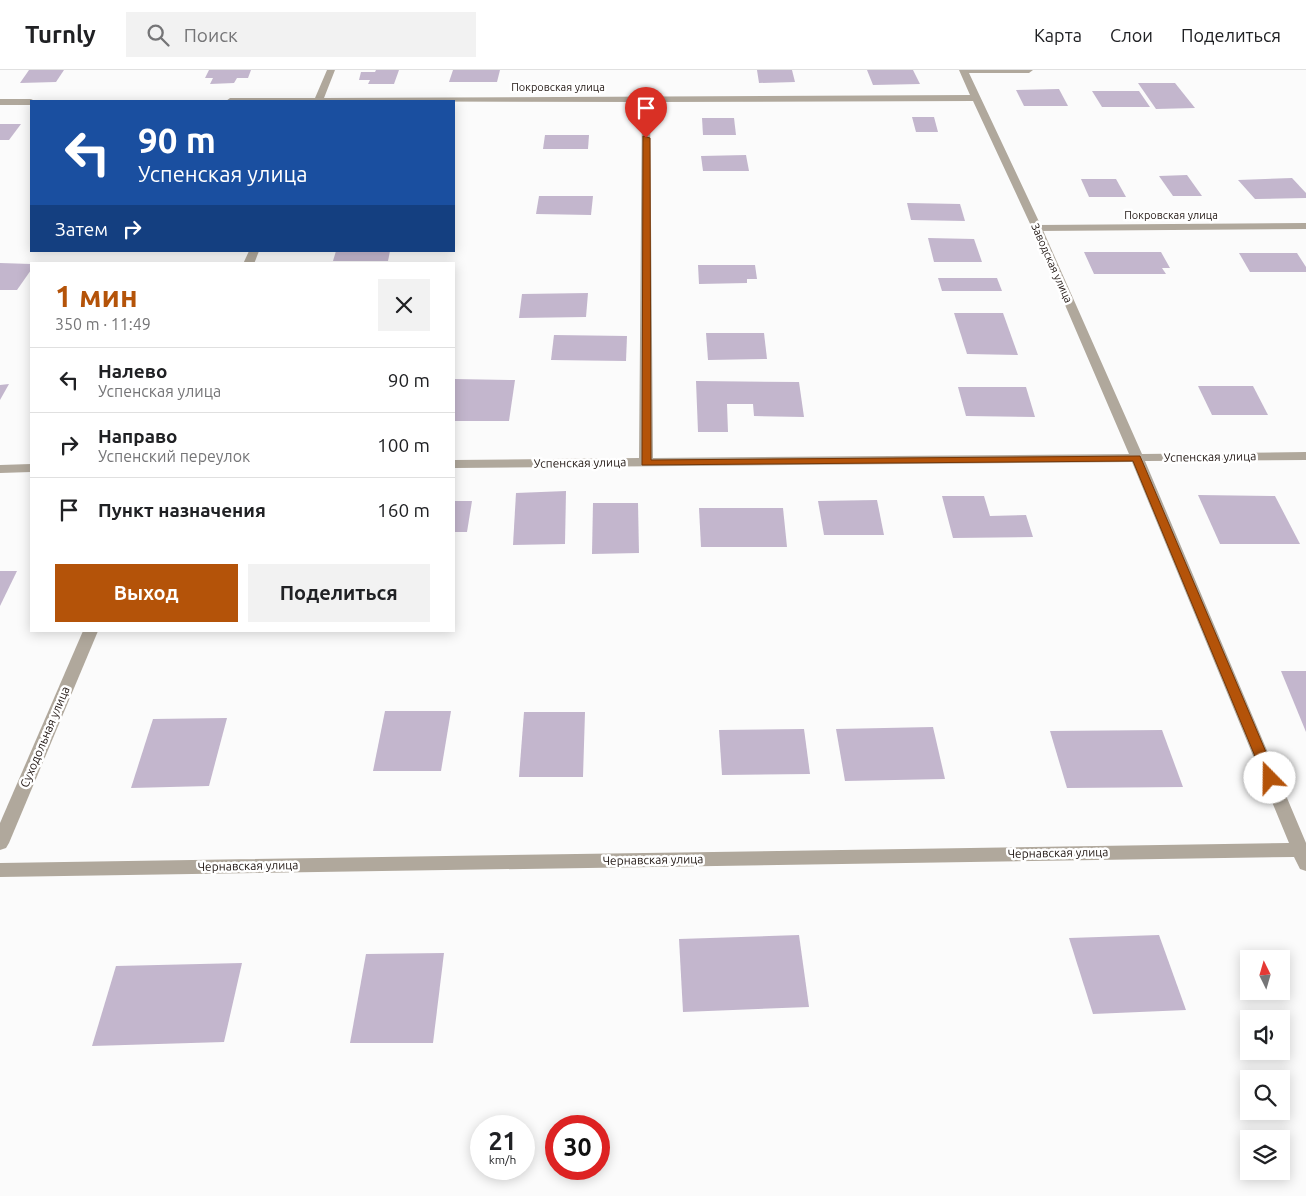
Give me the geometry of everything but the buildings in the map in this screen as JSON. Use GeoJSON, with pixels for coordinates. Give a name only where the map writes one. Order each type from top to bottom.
{"type":"FeatureCollection","features":[{"type":"Feature","properties":{"kind":"street"},"geometry":{"type":"LineString","coordinates":[[318,100],[331,70]]}},
{"type":"Feature","properties":{"kind":"street"},"geometry":{"type":"LineString","coordinates":[[963,70],[1030,70]]}},
{"type":"Feature","properties":{"kind":"street","name":"Заводская улица"},"geometry":{"type":"LineString","coordinates":[[963,70],[1037,228],[1137,458],[1304,854]]}},
{"type":"Feature","properties":{"kind":"street","name":"Покровская улица"},"geometry":{"type":"LineString","coordinates":[[455,100],[976,98]]}},
{"type":"Feature","properties":{"kind":"street"},"geometry":{"type":"LineString","coordinates":[[646,99],[646,463]]}},
{"type":"Feature","properties":{"kind":"street"},"geometry":{"type":"LineString","coordinates":[[0,102],[30,102]]}},
{"type":"Feature","properties":{"kind":"street","name":"Покровская улица"},"geometry":{"type":"LineString","coordinates":[[1037,228],[1306,226]]}},
{"type":"Feature","properties":{"kind":"street","name":"Успенская улица"},"geometry":{"type":"LineString","coordinates":[[455,464],[1306,456]]}},
{"type":"Feature","properties":{"kind":"street"},"geometry":{"type":"LineString","coordinates":[[0,469],[30,468]]}},
{"type":"Feature","properties":{"kind":"street","name":"Суходольная улица"},"geometry":{"type":"LineString","coordinates":[[0,843],[91,632]]}},
{"type":"Feature","properties":{"kind":"street","name":"Чернавская улица"},"geometry":{"type":"LineString","coordinates":[[0,870],[1304,854]]}},
{"type":"Feature","properties":{"kind":"route"},"geometry":{"type":"LineString","coordinates":[[646,138],[646,463],[1137,458],[1270,778]]}}]}
